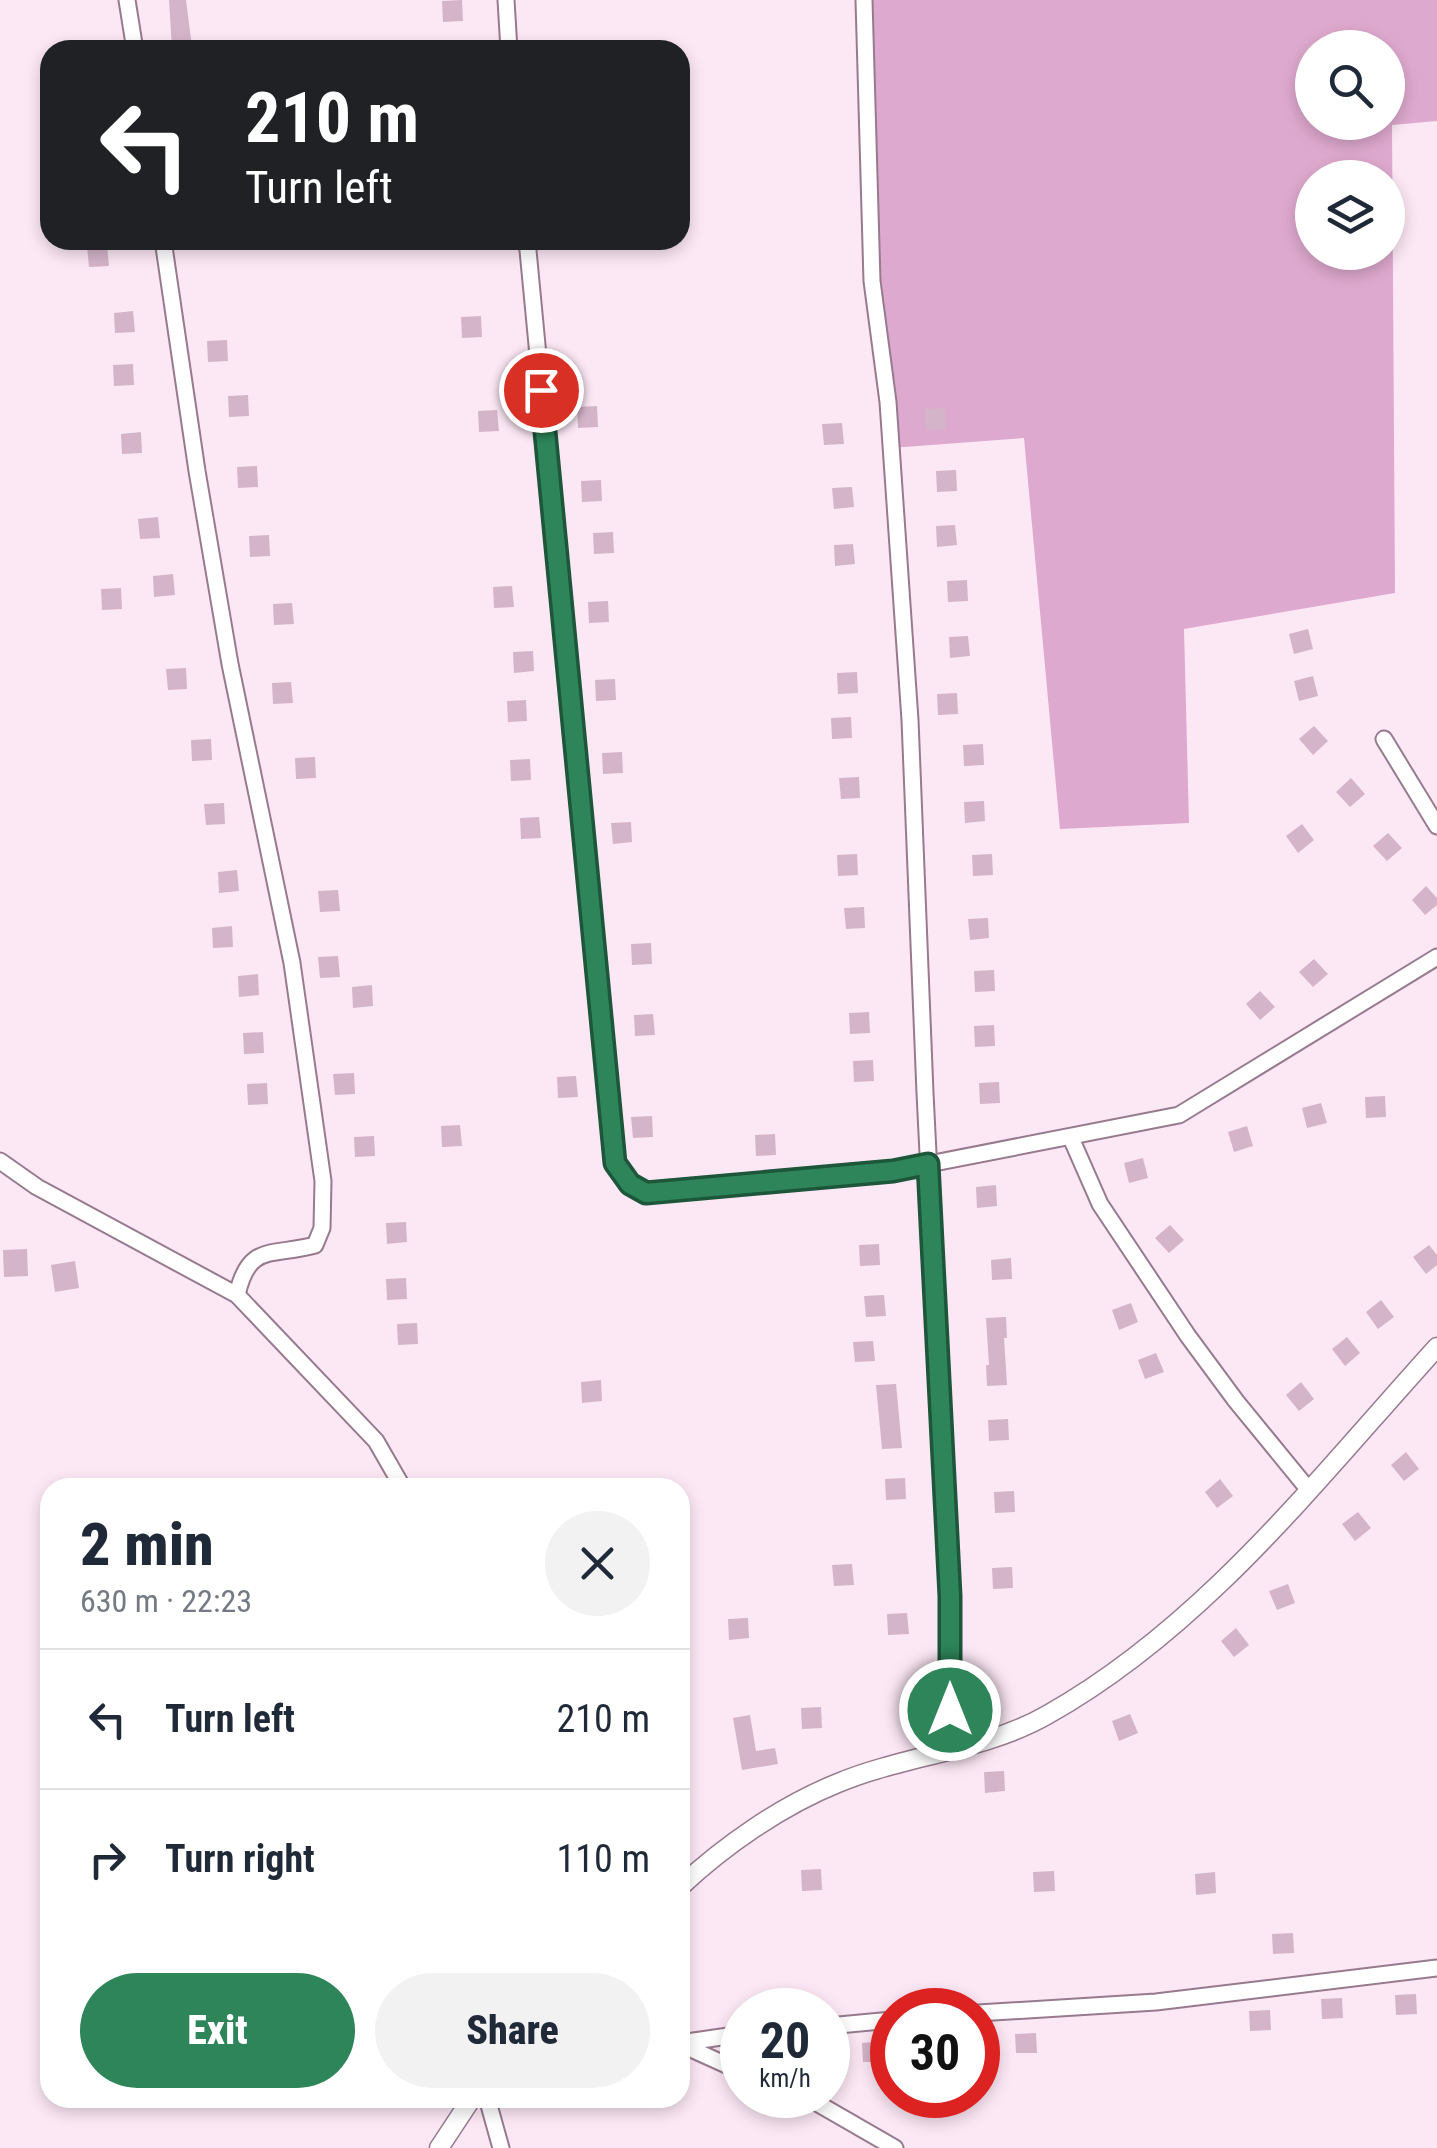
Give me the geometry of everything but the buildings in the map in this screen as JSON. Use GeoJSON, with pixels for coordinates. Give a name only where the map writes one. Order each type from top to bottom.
{"type":"FeatureCollection","features":[{"type":"Feature","properties":{"kind":"street"},"geometry":{"type":"LineString","coordinates":[[128,0],[134,40]]}},
{"type":"Feature","properties":{"kind":"street"},"geometry":{"type":"LineString","coordinates":[[506,0],[508,40]]}},
{"type":"Feature","properties":{"kind":"street"},"geometry":{"type":"LineString","coordinates":[[864,0],[872,280],[888,402],[910,720],[950,1596],[951,1748]]}},
{"type":"Feature","properties":{"kind":"street"},"geometry":{"type":"LineString","coordinates":[[165,250],[230,664],[292,963],[323,1181],[322,1228],[315,1245],[262,1253],[242,1272],[237,1295]]}},
{"type":"Feature","properties":{"kind":"street"},"geometry":{"type":"LineString","coordinates":[[528,250],[615,1163],[630,1184],[646,1193],[893,1171],[1179,1116],[1437,957]]}},
{"type":"Feature","properties":{"kind":"street"},"geometry":{"type":"LineString","coordinates":[[1384,739],[1437,826]]}},
{"type":"Feature","properties":{"kind":"street"},"geometry":{"type":"LineString","coordinates":[[1071,1138],[1100,1204],[1188,1336],[1308,1488]]}},
{"type":"Feature","properties":{"kind":"street"},"geometry":{"type":"LineString","coordinates":[[0,1161],[37,1187],[237,1295],[376,1441],[397,1478]]}},
{"type":"Feature","properties":{"kind":"street"},"geometry":{"type":"LineString","coordinates":[[690,1879],[756,1827],[837,1783],[1043,1718],[1116,1673],[1179,1622],[1238,1565],[1437,1348]]}},
{"type":"Feature","properties":{"kind":"street"},"geometry":{"type":"LineString","coordinates":[[1000,2012],[1156,2002],[1437,1968]]}},
{"type":"Feature","properties":{"kind":"street"},"geometry":{"type":"LineString","coordinates":[[690,2042],[720,2038]]}},
{"type":"Feature","properties":{"kind":"street"},"geometry":{"type":"LineString","coordinates":[[690,2049],[720,2062]]}},
{"type":"Feature","properties":{"kind":"street"},"geometry":{"type":"LineString","coordinates":[[439,2148],[465,2108]]}},
{"type":"Feature","properties":{"kind":"street"},"geometry":{"type":"LineString","coordinates":[[490,2108],[501,2148]]}},
{"type":"Feature","properties":{"kind":"street"},"geometry":{"type":"LineString","coordinates":[[842,2118],[895,2148]]}},
{"type":"Feature","properties":{"kind":"shaded area"},"geometry":{"type":"Polygon","coordinates":[[[864,0],[1437,0],[1437,121],[1405,124],[1405,30],[1295,30],[1295,140],[1392,140],[1392,160],[1295,160],[1295,270],[1393,270],[1395,593],[1184,629],[1189,823],[1060,829],[1024,438],[891,448],[872,281],[864,0]]]}},
{"type":"Feature","properties":{"kind":"route"},"geometry":{"type":"LineString","coordinates":[[541,390],[615,1163],[630,1184],[646,1193],[893,1171],[928,1164],[950,1596],[950,1710]]}}]}
